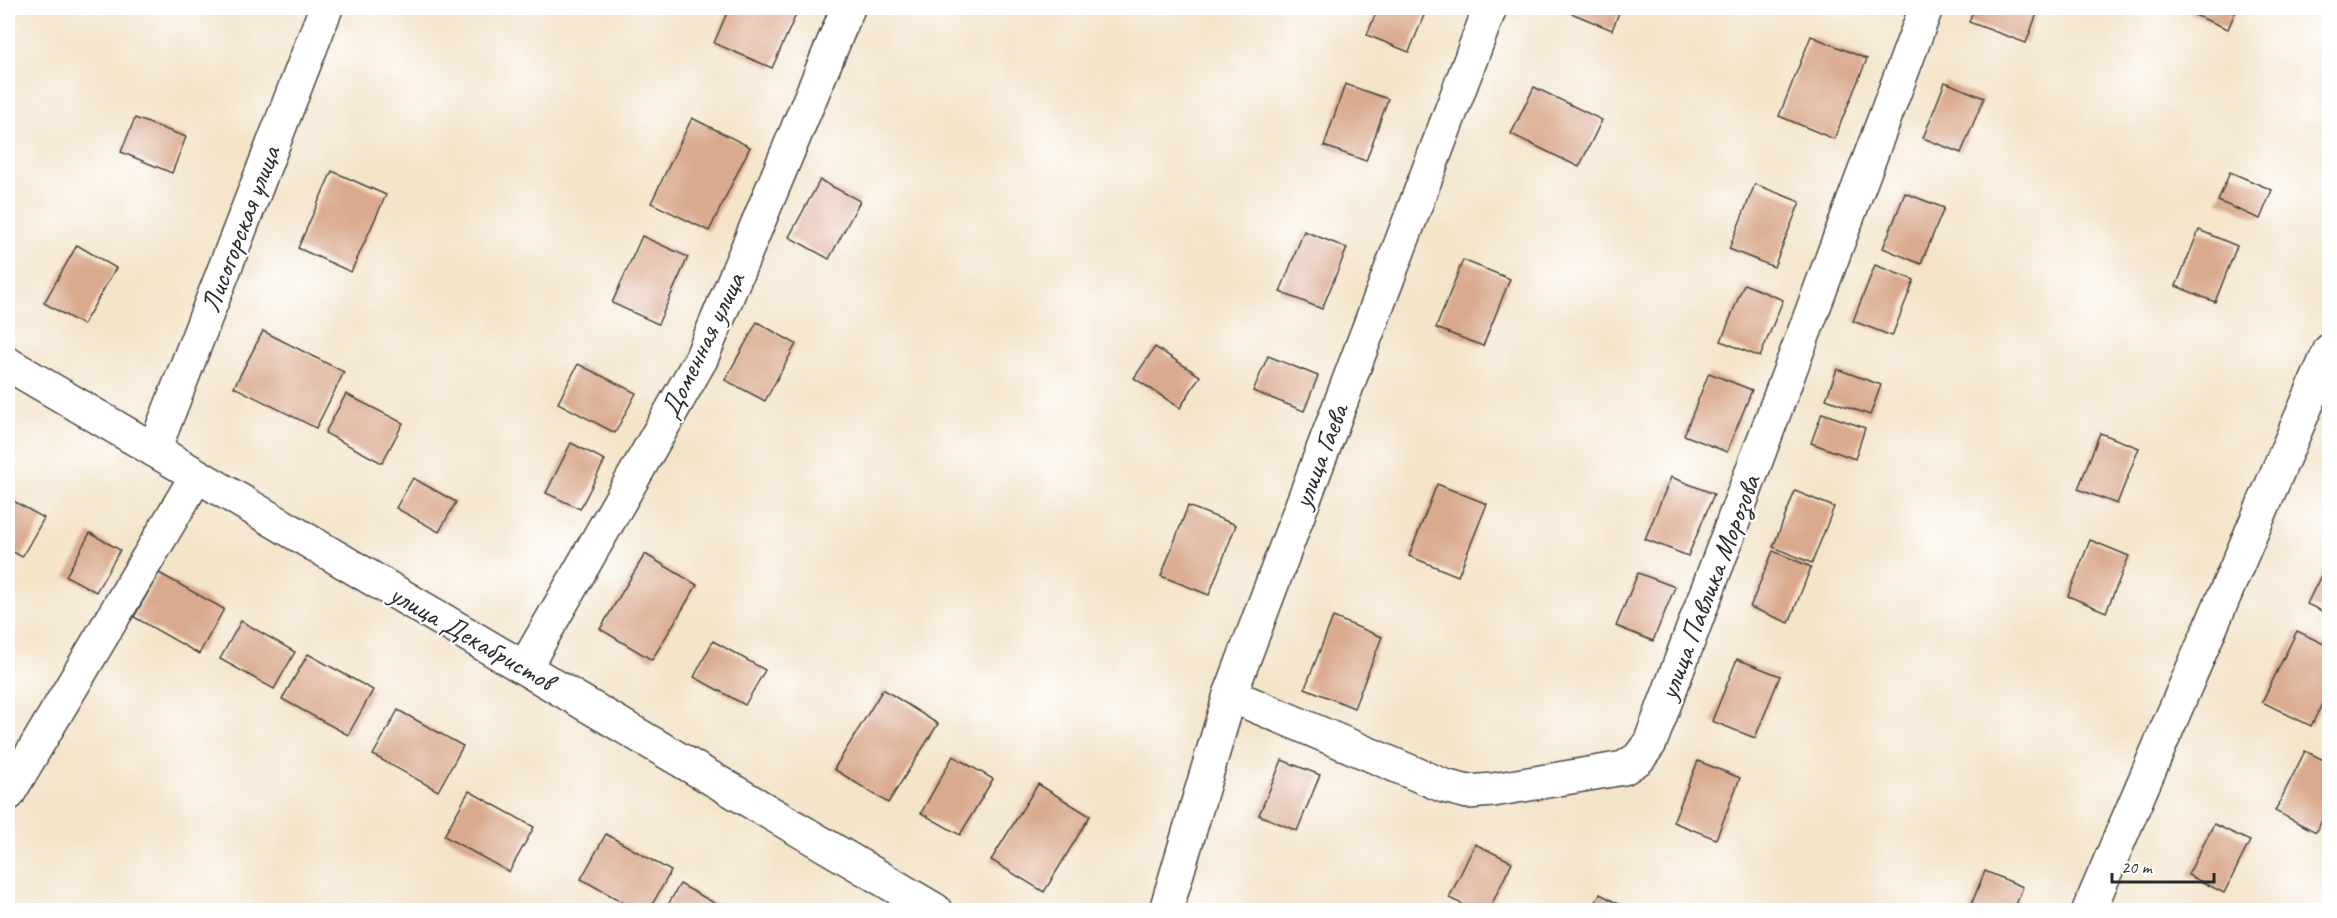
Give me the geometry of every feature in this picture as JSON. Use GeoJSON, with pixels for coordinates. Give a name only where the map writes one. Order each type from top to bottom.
{"type":"FeatureCollection","features":[{"type":"Feature","properties":{"kind":"street","name":"Лисогорская улица"},"geometry":{"type":"LineString","coordinates":[[154,450],[326,8]]}},
{"type":"Feature","properties":{"kind":"street","name":"Доменная улица"},"geometry":{"type":"LineString","coordinates":[[525,667],[701,359],[848,8]]}},
{"type":"Feature","properties":{"kind":"street","name":"улица Гаева"},"geometry":{"type":"LineString","coordinates":[[1166,910],[1230,695],[1490,8]]}},
{"type":"Feature","properties":{"kind":"street","name":"улица Павлика Морозова"},"geometry":{"type":"LineString","coordinates":[[1230,695],[1444,786],[1468,792],[1493,790],[1624,768],[1639,758],[1650,743],[1926,8]]}},
{"type":"Feature","properties":{"kind":"street"},"geometry":{"type":"LineString","coordinates":[[2089,910],[2330,351]]}},
{"type":"Feature","properties":{"kind":"street","name":"улица Декабристов"},"geometry":{"type":"LineString","coordinates":[[8,364],[196,477],[525,667],[935,910]]}},
{"type":"Feature","properties":{"kind":"street"},"geometry":{"type":"LineString","coordinates":[[8,794],[196,477]]}},
{"type":"Feature","properties":{"kind":"building"},"geometry":{"type":"Polygon","coordinates":[[[729,8],[799,8],[772,68],[714,43],[729,8]]]}},
{"type":"Feature","properties":{"kind":"building"},"geometry":{"type":"Polygon","coordinates":[[[1378,8],[1427,8],[1409,52],[1367,35],[1378,8]]]}},
{"type":"Feature","properties":{"kind":"building"},"geometry":{"type":"Polygon","coordinates":[[[1571,8],[1621,8],[1612,30],[1569,12],[1571,8]]]}},
{"type":"Feature","properties":{"kind":"building"},"geometry":{"type":"Polygon","coordinates":[[[1974,8],[2039,8],[2026,43],[1969,22],[1974,8]]]}},
{"type":"Feature","properties":{"kind":"building"},"geometry":{"type":"Polygon","coordinates":[[[2192,8],[2237,8],[2228,29],[2190,13],[2192,8]]]}},
{"type":"Feature","properties":{"kind":"building"},"geometry":{"type":"Polygon","coordinates":[[[1811,36],[1867,59],[1834,139],[1779,116],[1811,36]]]}},
{"type":"Feature","properties":{"kind":"building"},"geometry":{"type":"Polygon","coordinates":[[[1945,82],[1984,98],[1961,153],[1923,138],[1945,82]]]}},
{"type":"Feature","properties":{"kind":"building"},"geometry":{"type":"Polygon","coordinates":[[[1345,84],[1388,99],[1366,161],[1324,146],[1345,84]]]}},
{"type":"Feature","properties":{"kind":"building"},"geometry":{"type":"Polygon","coordinates":[[[1534,87],[1602,120],[1579,167],[1511,134],[1534,87]]]}},
{"type":"Feature","properties":{"kind":"building"},"geometry":{"type":"Polygon","coordinates":[[[135,118],[186,137],[172,173],[121,152],[135,118]]]}},
{"type":"Feature","properties":{"kind":"building"},"geometry":{"type":"Polygon","coordinates":[[[692,118],[750,147],[709,231],[651,203],[692,118]]]}},
{"type":"Feature","properties":{"kind":"building"},"geometry":{"type":"Polygon","coordinates":[[[332,171],[386,195],[351,272],[298,248],[332,171]]]}},
{"type":"Feature","properties":{"kind":"building"},"geometry":{"type":"Polygon","coordinates":[[[2230,172],[2272,190],[2260,219],[2218,201],[2230,172]]]}},
{"type":"Feature","properties":{"kind":"building"},"geometry":{"type":"Polygon","coordinates":[[[820,180],[860,201],[829,259],[789,237],[820,180]]]}},
{"type":"Feature","properties":{"kind":"building"},"geometry":{"type":"Polygon","coordinates":[[[1755,184],[1800,202],[1774,267],[1729,249],[1755,184]]]}},
{"type":"Feature","properties":{"kind":"building"},"geometry":{"type":"Polygon","coordinates":[[[1905,193],[1944,208],[1921,264],[1883,248],[1905,193]]]}},
{"type":"Feature","properties":{"kind":"building"},"geometry":{"type":"Polygon","coordinates":[[[2199,230],[2237,246],[2215,302],[2176,286],[2199,230]]]}},
{"type":"Feature","properties":{"kind":"building"},"geometry":{"type":"Polygon","coordinates":[[[1304,231],[1347,248],[1322,309],[1280,292],[1304,231]]]}},
{"type":"Feature","properties":{"kind":"building"},"geometry":{"type":"Polygon","coordinates":[[[642,236],[688,257],[658,324],[612,303],[642,236]]]}},
{"type":"Feature","properties":{"kind":"building"},"geometry":{"type":"Polygon","coordinates":[[[77,245],[116,268],[83,325],[44,303],[77,245]]]}},
{"type":"Feature","properties":{"kind":"building"},"geometry":{"type":"Polygon","coordinates":[[[1463,260],[1510,279],[1483,346],[1436,328],[1463,260]]]}},
{"type":"Feature","properties":{"kind":"building"},"geometry":{"type":"Polygon","coordinates":[[[1875,265],[1914,280],[1892,336],[1853,321],[1875,265]]]}},
{"type":"Feature","properties":{"kind":"building"},"geometry":{"type":"Polygon","coordinates":[[[1744,284],[1783,300],[1760,357],[1721,341],[1744,284]]]}},
{"type":"Feature","properties":{"kind":"building"},"geometry":{"type":"Polygon","coordinates":[[[757,322],[796,344],[765,401],[725,380],[757,322]]]}},
{"type":"Feature","properties":{"kind":"building"},"geometry":{"type":"Polygon","coordinates":[[[263,331],[344,372],[316,428],[234,387],[263,331]]]}},
{"type":"Feature","properties":{"kind":"building"},"geometry":{"type":"Polygon","coordinates":[[[1155,347],[1200,376],[1180,408],[1134,378],[1155,347]]]}},
{"type":"Feature","properties":{"kind":"building"},"geometry":{"type":"Polygon","coordinates":[[[1268,356],[1318,376],[1304,411],[1253,391],[1268,356]]]}},
{"type":"Feature","properties":{"kind":"building"},"geometry":{"type":"Polygon","coordinates":[[[578,364],[636,393],[615,433],[558,403],[578,364]]]}},
{"type":"Feature","properties":{"kind":"building"},"geometry":{"type":"Polygon","coordinates":[[[1837,369],[1881,385],[1870,415],[1826,399],[1837,369]]]}},
{"type":"Feature","properties":{"kind":"building"},"geometry":{"type":"Polygon","coordinates":[[[1709,373],[1752,390],[1727,452],[1684,435],[1709,373]]]}},
{"type":"Feature","properties":{"kind":"building"},"geometry":{"type":"Polygon","coordinates":[[[346,394],[403,423],[382,463],[325,433],[346,394]]]}},
{"type":"Feature","properties":{"kind":"building"},"geometry":{"type":"Polygon","coordinates":[[[1822,413],[1865,428],[1855,459],[1811,443],[1822,413]]]}},
{"type":"Feature","properties":{"kind":"building"},"geometry":{"type":"Polygon","coordinates":[[[2100,433],[2139,448],[2117,504],[2078,489],[2100,433]]]}},
{"type":"Feature","properties":{"kind":"building"},"geometry":{"type":"Polygon","coordinates":[[[571,443],[605,460],[580,509],[546,493],[571,443]]]}},
{"type":"Feature","properties":{"kind":"building"},"geometry":{"type":"Polygon","coordinates":[[[1671,477],[1714,494],[1688,556],[1645,539],[1671,477]]]}},
{"type":"Feature","properties":{"kind":"building"},"geometry":{"type":"Polygon","coordinates":[[[413,478],[456,502],[439,532],[396,508],[413,478]]]}},
{"type":"Feature","properties":{"kind":"building"},"geometry":{"type":"Polygon","coordinates":[[[1437,484],[1487,504],[1458,576],[1409,556],[1437,484]]]}},
{"type":"Feature","properties":{"kind":"building"},"geometry":{"type":"Polygon","coordinates":[[[1795,491],[1834,507],[1812,563],[1773,547],[1795,491]]]}},
{"type":"Feature","properties":{"kind":"building"},"geometry":{"type":"Polygon","coordinates":[[[8,498],[44,518],[22,557],[8,549],[8,498]]]}},
{"type":"Feature","properties":{"kind":"building"},"geometry":{"type":"Polygon","coordinates":[[[1188,506],[1236,525],[1209,595],[1161,576],[1188,506]]]}},
{"type":"Feature","properties":{"kind":"building"},"geometry":{"type":"Polygon","coordinates":[[[90,533],[120,550],[96,592],[66,576],[90,533]]]}},
{"type":"Feature","properties":{"kind":"building"},"geometry":{"type":"Polygon","coordinates":[[[2090,540],[2129,556],[2106,612],[2068,596],[2090,540]]]}},
{"type":"Feature","properties":{"kind":"building"},"geometry":{"type":"Polygon","coordinates":[[[1773,551],[1811,567],[1789,623],[1750,607],[1773,551]]]}},
{"type":"Feature","properties":{"kind":"building"},"geometry":{"type":"Polygon","coordinates":[[[645,554],[697,585],[652,660],[600,629],[645,554]]]}},
{"type":"Feature","properties":{"kind":"building"},"geometry":{"type":"Polygon","coordinates":[[[2330,557],[2330,615],[2307,604],[2330,557]]]}},
{"type":"Feature","properties":{"kind":"building"},"geometry":{"type":"Polygon","coordinates":[[[159,573],[224,609],[199,654],[134,617],[159,573]]]}},
{"type":"Feature","properties":{"kind":"building"},"geometry":{"type":"Polygon","coordinates":[[[1638,573],[1675,587],[1653,641],[1616,626],[1638,573]]]}},
{"type":"Feature","properties":{"kind":"building"},"geometry":{"type":"Polygon","coordinates":[[[1333,617],[1382,637],[1354,708],[1305,688],[1333,617]]]}},
{"type":"Feature","properties":{"kind":"building"},"geometry":{"type":"Polygon","coordinates":[[[241,621],[295,652],[274,689],[220,659],[241,621]]]}},
{"type":"Feature","properties":{"kind":"building"},"geometry":{"type":"Polygon","coordinates":[[[2297,631],[2330,647],[2330,688],[2311,726],[2262,702],[2297,631]]]}},
{"type":"Feature","properties":{"kind":"building"},"geometry":{"type":"Polygon","coordinates":[[[713,641],[765,670],[745,705],[694,677],[713,641]]]}},
{"type":"Feature","properties":{"kind":"building"},"geometry":{"type":"Polygon","coordinates":[[[308,654],[373,690],[348,735],[282,699],[308,654]]]}},
{"type":"Feature","properties":{"kind":"building"},"geometry":{"type":"Polygon","coordinates":[[[1737,659],[1780,676],[1755,738],[1712,721],[1737,659]]]}},
{"type":"Feature","properties":{"kind":"building"},"geometry":{"type":"Polygon","coordinates":[[[883,689],[938,724],[888,803],[834,769],[883,689]]]}},
{"type":"Feature","properties":{"kind":"building"},"geometry":{"type":"Polygon","coordinates":[[[398,710],[463,746],[438,791],[373,755],[398,710]]]}},
{"type":"Feature","properties":{"kind":"building"},"geometry":{"type":"Polygon","coordinates":[[[2305,751],[2330,763],[2330,805],[2316,832],[2275,811],[2305,751]]]}},
{"type":"Feature","properties":{"kind":"building"},"geometry":{"type":"Polygon","coordinates":[[[953,756],[993,779],[960,835],[921,813],[953,756]]]}},
{"type":"Feature","properties":{"kind":"building"},"geometry":{"type":"Polygon","coordinates":[[[1282,760],[1320,775],[1297,831],[1259,815],[1282,760]]]}},
{"type":"Feature","properties":{"kind":"building"},"geometry":{"type":"Polygon","coordinates":[[[1698,761],[1740,778],[1716,839],[1673,822],[1698,761]]]}},
{"type":"Feature","properties":{"kind":"building"},"geometry":{"type":"Polygon","coordinates":[[[1038,784],[1090,816],[1044,892],[991,860],[1038,784]]]}},
{"type":"Feature","properties":{"kind":"building"},"geometry":{"type":"Polygon","coordinates":[[[469,791],[534,827],[509,872],[444,836],[469,791]]]}},
{"type":"Feature","properties":{"kind":"building"},"geometry":{"type":"Polygon","coordinates":[[[2214,824],[2250,841],[2224,893],[2188,875],[2214,824]]]}},
{"type":"Feature","properties":{"kind":"building"},"geometry":{"type":"Polygon","coordinates":[[[606,834],[671,871],[649,910],[637,910],[581,879],[606,834]]]}},
{"type":"Feature","properties":{"kind":"building"},"geometry":{"type":"Polygon","coordinates":[[[1475,844],[1512,862],[1489,910],[1475,910],[1449,898],[1475,844]]]}},
{"type":"Feature","properties":{"kind":"building"},"geometry":{"type":"Polygon","coordinates":[[[1985,871],[2023,887],[2014,910],[1969,910],[1985,871]]]}},
{"type":"Feature","properties":{"kind":"building"},"geometry":{"type":"Polygon","coordinates":[[[680,884],[727,910],[665,910],[680,884]]]}},
{"type":"Feature","properties":{"kind":"building"},"geometry":{"type":"Polygon","coordinates":[[[1600,894],[1630,910],[1592,910],[1600,894]]]}}]}
